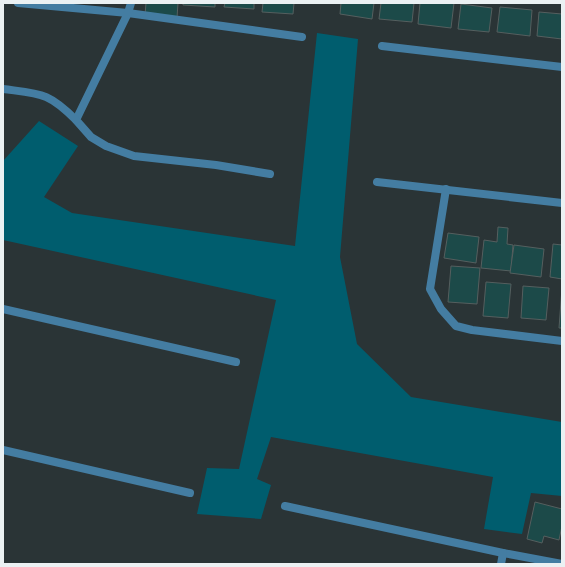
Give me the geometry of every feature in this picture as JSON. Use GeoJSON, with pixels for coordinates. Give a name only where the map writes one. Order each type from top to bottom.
{"type":"FeatureCollection","features":[{"type":"Feature","properties":{"kind":"street"},"geometry":{"type":"LineString","coordinates":[[18,3],[128,13],[302,36]]}},
{"type":"Feature","properties":{"kind":"street"},"geometry":{"type":"LineString","coordinates":[[76,120],[128,13],[130,3]]}},
{"type":"Feature","properties":{"kind":"street"},"geometry":{"type":"LineString","coordinates":[[382,46],[562,67]]}},
{"type":"Feature","properties":{"kind":"street"},"geometry":{"type":"LineString","coordinates":[[3,89],[42,94],[60,103],[91,137],[106,146],[134,156],[270,174]]}},
{"type":"Feature","properties":{"kind":"street"},"geometry":{"type":"LineString","coordinates":[[377,182],[562,203]]}},
{"type":"Feature","properties":{"kind":"street"},"geometry":{"type":"LineString","coordinates":[[446,189],[430,289],[441,309],[456,326],[467,329],[562,341]]}},
{"type":"Feature","properties":{"kind":"street"},"geometry":{"type":"LineString","coordinates":[[3,309],[236,362]]}},
{"type":"Feature","properties":{"kind":"street"},"geometry":{"type":"LineString","coordinates":[[3,450],[190,493]]}},
{"type":"Feature","properties":{"kind":"street"},"geometry":{"type":"LineString","coordinates":[[285,506],[503,553],[562,564]]}},
{"type":"Feature","properties":{"kind":"street"},"geometry":{"type":"LineString","coordinates":[[501,564],[503,553]]}},
{"type":"Feature","properties":{"kind":"shaded area"},"geometry":{"type":"Polygon","coordinates":[[[317,33],[358,39],[340,257],[357,344],[411,397],[562,422],[562,496],[531,493],[522,534],[484,529],[493,477],[271,437],[257,479],[271,485],[261,519],[197,514],[207,468],[239,469],[276,300],[3,240],[3,161],[39,121],[78,146],[44,197],[72,213],[295,246],[317,33]]]}},
{"type":"Feature","properties":{"kind":"building"},"geometry":{"type":"Polygon","coordinates":[[[146,3],[178,3],[177,18],[145,15],[146,3]]]}},
{"type":"Feature","properties":{"kind":"building"},"geometry":{"type":"Polygon","coordinates":[[[183,3],[215,3],[215,7],[183,5],[183,3]]]}},
{"type":"Feature","properties":{"kind":"building"},"geometry":{"type":"Polygon","coordinates":[[[225,3],[254,3],[254,9],[224,7],[225,3]]]}},
{"type":"Feature","properties":{"kind":"building"},"geometry":{"type":"Polygon","coordinates":[[[263,3],[294,3],[293,14],[262,12],[263,3]]]}},
{"type":"Feature","properties":{"kind":"building"},"geometry":{"type":"Polygon","coordinates":[[[341,3],[374,3],[372,19],[340,14],[341,3]]]}},
{"type":"Feature","properties":{"kind":"building"},"geometry":{"type":"Polygon","coordinates":[[[381,3],[414,3],[412,22],[379,19],[381,3]]]}},
{"type":"Feature","properties":{"kind":"building"},"geometry":{"type":"Polygon","coordinates":[[[420,3],[454,3],[451,28],[418,24],[420,3]]]}},
{"type":"Feature","properties":{"kind":"building"},"geometry":{"type":"Polygon","coordinates":[[[461,4],[492,8],[489,32],[458,29],[461,4]]]}},
{"type":"Feature","properties":{"kind":"building"},"geometry":{"type":"Polygon","coordinates":[[[500,7],[532,10],[530,36],[497,32],[500,7]]]}},
{"type":"Feature","properties":{"kind":"building"},"geometry":{"type":"Polygon","coordinates":[[[539,12],[562,14],[562,39],[537,36],[539,12]]]}},
{"type":"Feature","properties":{"kind":"building"},"geometry":{"type":"Polygon","coordinates":[[[498,227],[508,228],[507,244],[513,245],[511,271],[481,268],[484,240],[497,242],[498,227]]]}},
{"type":"Feature","properties":{"kind":"building"},"geometry":{"type":"Polygon","coordinates":[[[448,233],[479,237],[476,263],[444,258],[448,233]]]}},
{"type":"Feature","properties":{"kind":"building"},"geometry":{"type":"Polygon","coordinates":[[[553,244],[562,245],[562,279],[550,277],[553,244]]]}},
{"type":"Feature","properties":{"kind":"building"},"geometry":{"type":"Polygon","coordinates":[[[514,245],[544,249],[541,277],[510,273],[514,245]]]}},
{"type":"Feature","properties":{"kind":"building"},"geometry":{"type":"Polygon","coordinates":[[[451,266],[480,268],[477,304],[448,302],[451,266]]]}},
{"type":"Feature","properties":{"kind":"building"},"geometry":{"type":"Polygon","coordinates":[[[486,282],[511,284],[508,318],[483,316],[486,282]]]}},
{"type":"Feature","properties":{"kind":"building"},"geometry":{"type":"Polygon","coordinates":[[[523,286],[549,288],[546,320],[521,318],[523,286]]]}},
{"type":"Feature","properties":{"kind":"building"},"geometry":{"type":"Polygon","coordinates":[[[562,288],[562,328],[559,328],[562,288]]]}},
{"type":"Feature","properties":{"kind":"building"},"geometry":{"type":"Polygon","coordinates":[[[535,502],[562,509],[562,526],[559,540],[544,536],[542,543],[527,539],[535,502]]]}}]}
